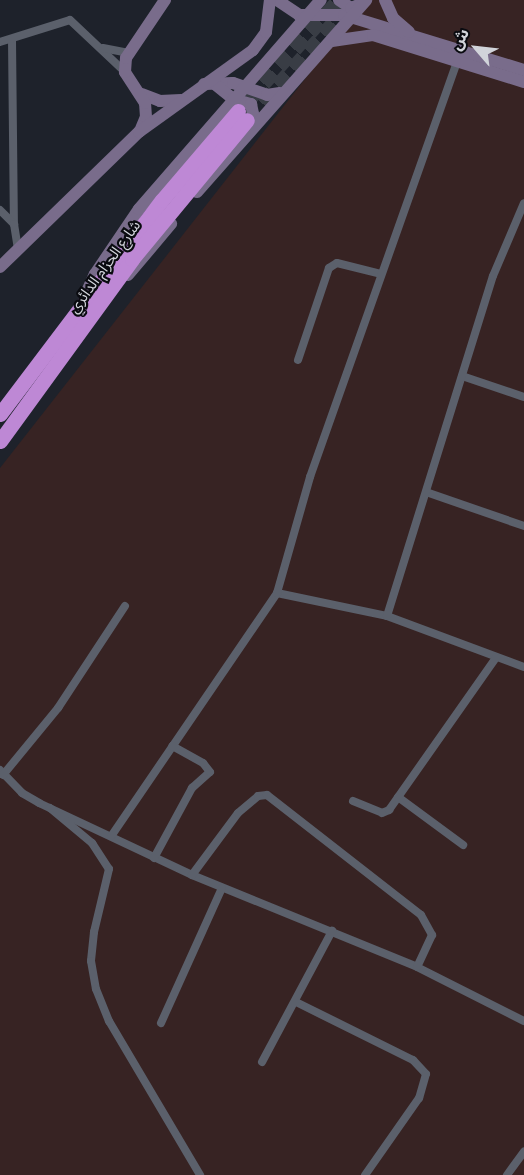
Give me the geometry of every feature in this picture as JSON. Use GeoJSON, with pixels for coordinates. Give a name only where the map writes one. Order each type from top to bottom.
{"type":"FeatureCollection","features":[{"type":"Feature","properties":{"kind":"highway","name":"شارع الحزام الدائري"},"geometry":{"type":"LineString","coordinates":[[0,414],[81,305],[243,113]]}},
{"type":"Feature","properties":{"kind":"highway","name":"شارع الحزام الدائري"},"geometry":{"type":"LineString","coordinates":[[0,441],[243,113]]}},
{"type":"Feature","properties":{"kind":"street"},"geometry":{"type":"LineString","coordinates":[[125,72],[128,52],[165,0]]}},
{"type":"Feature","properties":{"kind":"street"},"geometry":{"type":"LineString","coordinates":[[0,267],[139,132],[184,99],[210,85],[261,40],[269,22],[270,0]]}},
{"type":"Feature","properties":{"kind":"street"},"geometry":{"type":"LineString","coordinates":[[277,0],[289,10],[305,17],[331,13],[417,38],[458,60],[524,82]]}},
{"type":"Feature","properties":{"kind":"street"},"geometry":{"type":"LineString","coordinates":[[339,0],[351,8],[364,1]]}},
{"type":"Feature","properties":{"kind":"street"},"geometry":{"type":"LineString","coordinates":[[386,0],[393,18],[417,38]]}},
{"type":"Feature","properties":{"kind":"street"},"geometry":{"type":"LineString","coordinates":[[243,113],[280,93],[331,41],[364,1]]}},
{"type":"Feature","properties":{"kind":"street"},"geometry":{"type":"LineString","coordinates":[[243,113],[244,86],[319,2]]}},
{"type":"Feature","properties":{"kind":"street"},"geometry":{"type":"LineString","coordinates":[[289,10],[319,2]]}},
{"type":"Feature","properties":{"kind":"street"},"geometry":{"type":"LineString","coordinates":[[0,42],[12,40],[65,20],[80,26],[125,72],[142,94],[146,117],[139,132]]}},
{"type":"Feature","properties":{"kind":"street"},"geometry":{"type":"LineString","coordinates":[[331,41],[373,35],[524,70]]}},
{"type":"Feature","properties":{"kind":"street"},"geometry":{"type":"LineString","coordinates":[[12,40],[14,224],[18,249]]}},
{"type":"Feature","properties":{"kind":"street"},"geometry":{"type":"LineString","coordinates":[[103,48],[128,52]]}},
{"type":"Feature","properties":{"kind":"street"},"geometry":{"type":"LineString","coordinates":[[112,836],[277,593],[294,526],[458,60]]}},
{"type":"Feature","properties":{"kind":"street"},"geometry":{"type":"LineString","coordinates":[[210,85],[244,86],[267,94],[280,93]]}},
{"type":"Feature","properties":{"kind":"street"},"geometry":{"type":"LineString","coordinates":[[210,85],[243,113]]}},
{"type":"Feature","properties":{"kind":"street"},"geometry":{"type":"LineString","coordinates":[[142,94],[160,101],[184,99]]}},
{"type":"Feature","properties":{"kind":"street"},"geometry":{"type":"LineString","coordinates":[[387,616],[493,276],[524,203]]}},
{"type":"Feature","properties":{"kind":"street"},"geometry":{"type":"LineString","coordinates":[[0,210],[14,224]]}},
{"type":"Feature","properties":{"kind":"street"},"geometry":{"type":"LineString","coordinates":[[298,360],[329,267],[337,263],[381,274]]}},
{"type":"Feature","properties":{"kind":"street"},"geometry":{"type":"LineString","coordinates":[[462,376],[524,397]]}},
{"type":"Feature","properties":{"kind":"street"},"geometry":{"type":"LineString","coordinates":[[426,492],[524,526]]}},
{"type":"Feature","properties":{"kind":"street"},"geometry":{"type":"LineString","coordinates":[[277,593],[387,616],[524,667]]}},
{"type":"Feature","properties":{"kind":"street"},"geometry":{"type":"LineString","coordinates":[[125,606],[58,708],[2,773],[22,793],[154,858],[417,968],[524,1021]]}},
{"type":"Feature","properties":{"kind":"street"},"geometry":{"type":"LineString","coordinates":[[353,801],[382,813],[398,797],[496,658]]}},
{"type":"Feature","properties":{"kind":"street"},"geometry":{"type":"LineString","coordinates":[[154,858],[192,788],[210,772],[203,763],[172,746]]}},
{"type":"Feature","properties":{"kind":"street"},"geometry":{"type":"LineString","coordinates":[[192,875],[238,813],[258,796],[267,795],[421,915],[432,935],[417,968]]}},
{"type":"Feature","properties":{"kind":"street"},"geometry":{"type":"LineString","coordinates":[[398,797],[463,845]]}},
{"type":"Feature","properties":{"kind":"street"},"geometry":{"type":"LineString","coordinates":[[50,808],[93,843],[109,869],[94,932],[91,961],[96,989],[110,1020],[200,1175]]}},
{"type":"Feature","properties":{"kind":"street"},"geometry":{"type":"LineString","coordinates":[[161,1023],[222,888]]}},
{"type":"Feature","properties":{"kind":"street"},"geometry":{"type":"LineString","coordinates":[[262,1062],[332,931]]}},
{"type":"Feature","properties":{"kind":"street"},"geometry":{"type":"LineString","coordinates":[[296,1002],[413,1060],[426,1074],[419,1098],[365,1175]]}},
{"type":"Feature","properties":{"kind":"street"},"geometry":{"type":"LineString","coordinates":[[507,1175],[524,1152]]}},
{"type":"Feature","properties":{"kind":"shaded area"},"geometry":{"type":"Polygon","coordinates":[[[367,0],[524,0],[524,1175],[0,1175],[0,468],[367,0]]]}},
{"type":"Feature","properties":{"kind":"tunnel"},"geometry":{"type":"LineString","coordinates":[[248,100],[339,0]]}},
{"type":"Feature","properties":{"kind":"tunnel"},"geometry":{"type":"LineString","coordinates":[[247,120],[354,0]]}}]}
